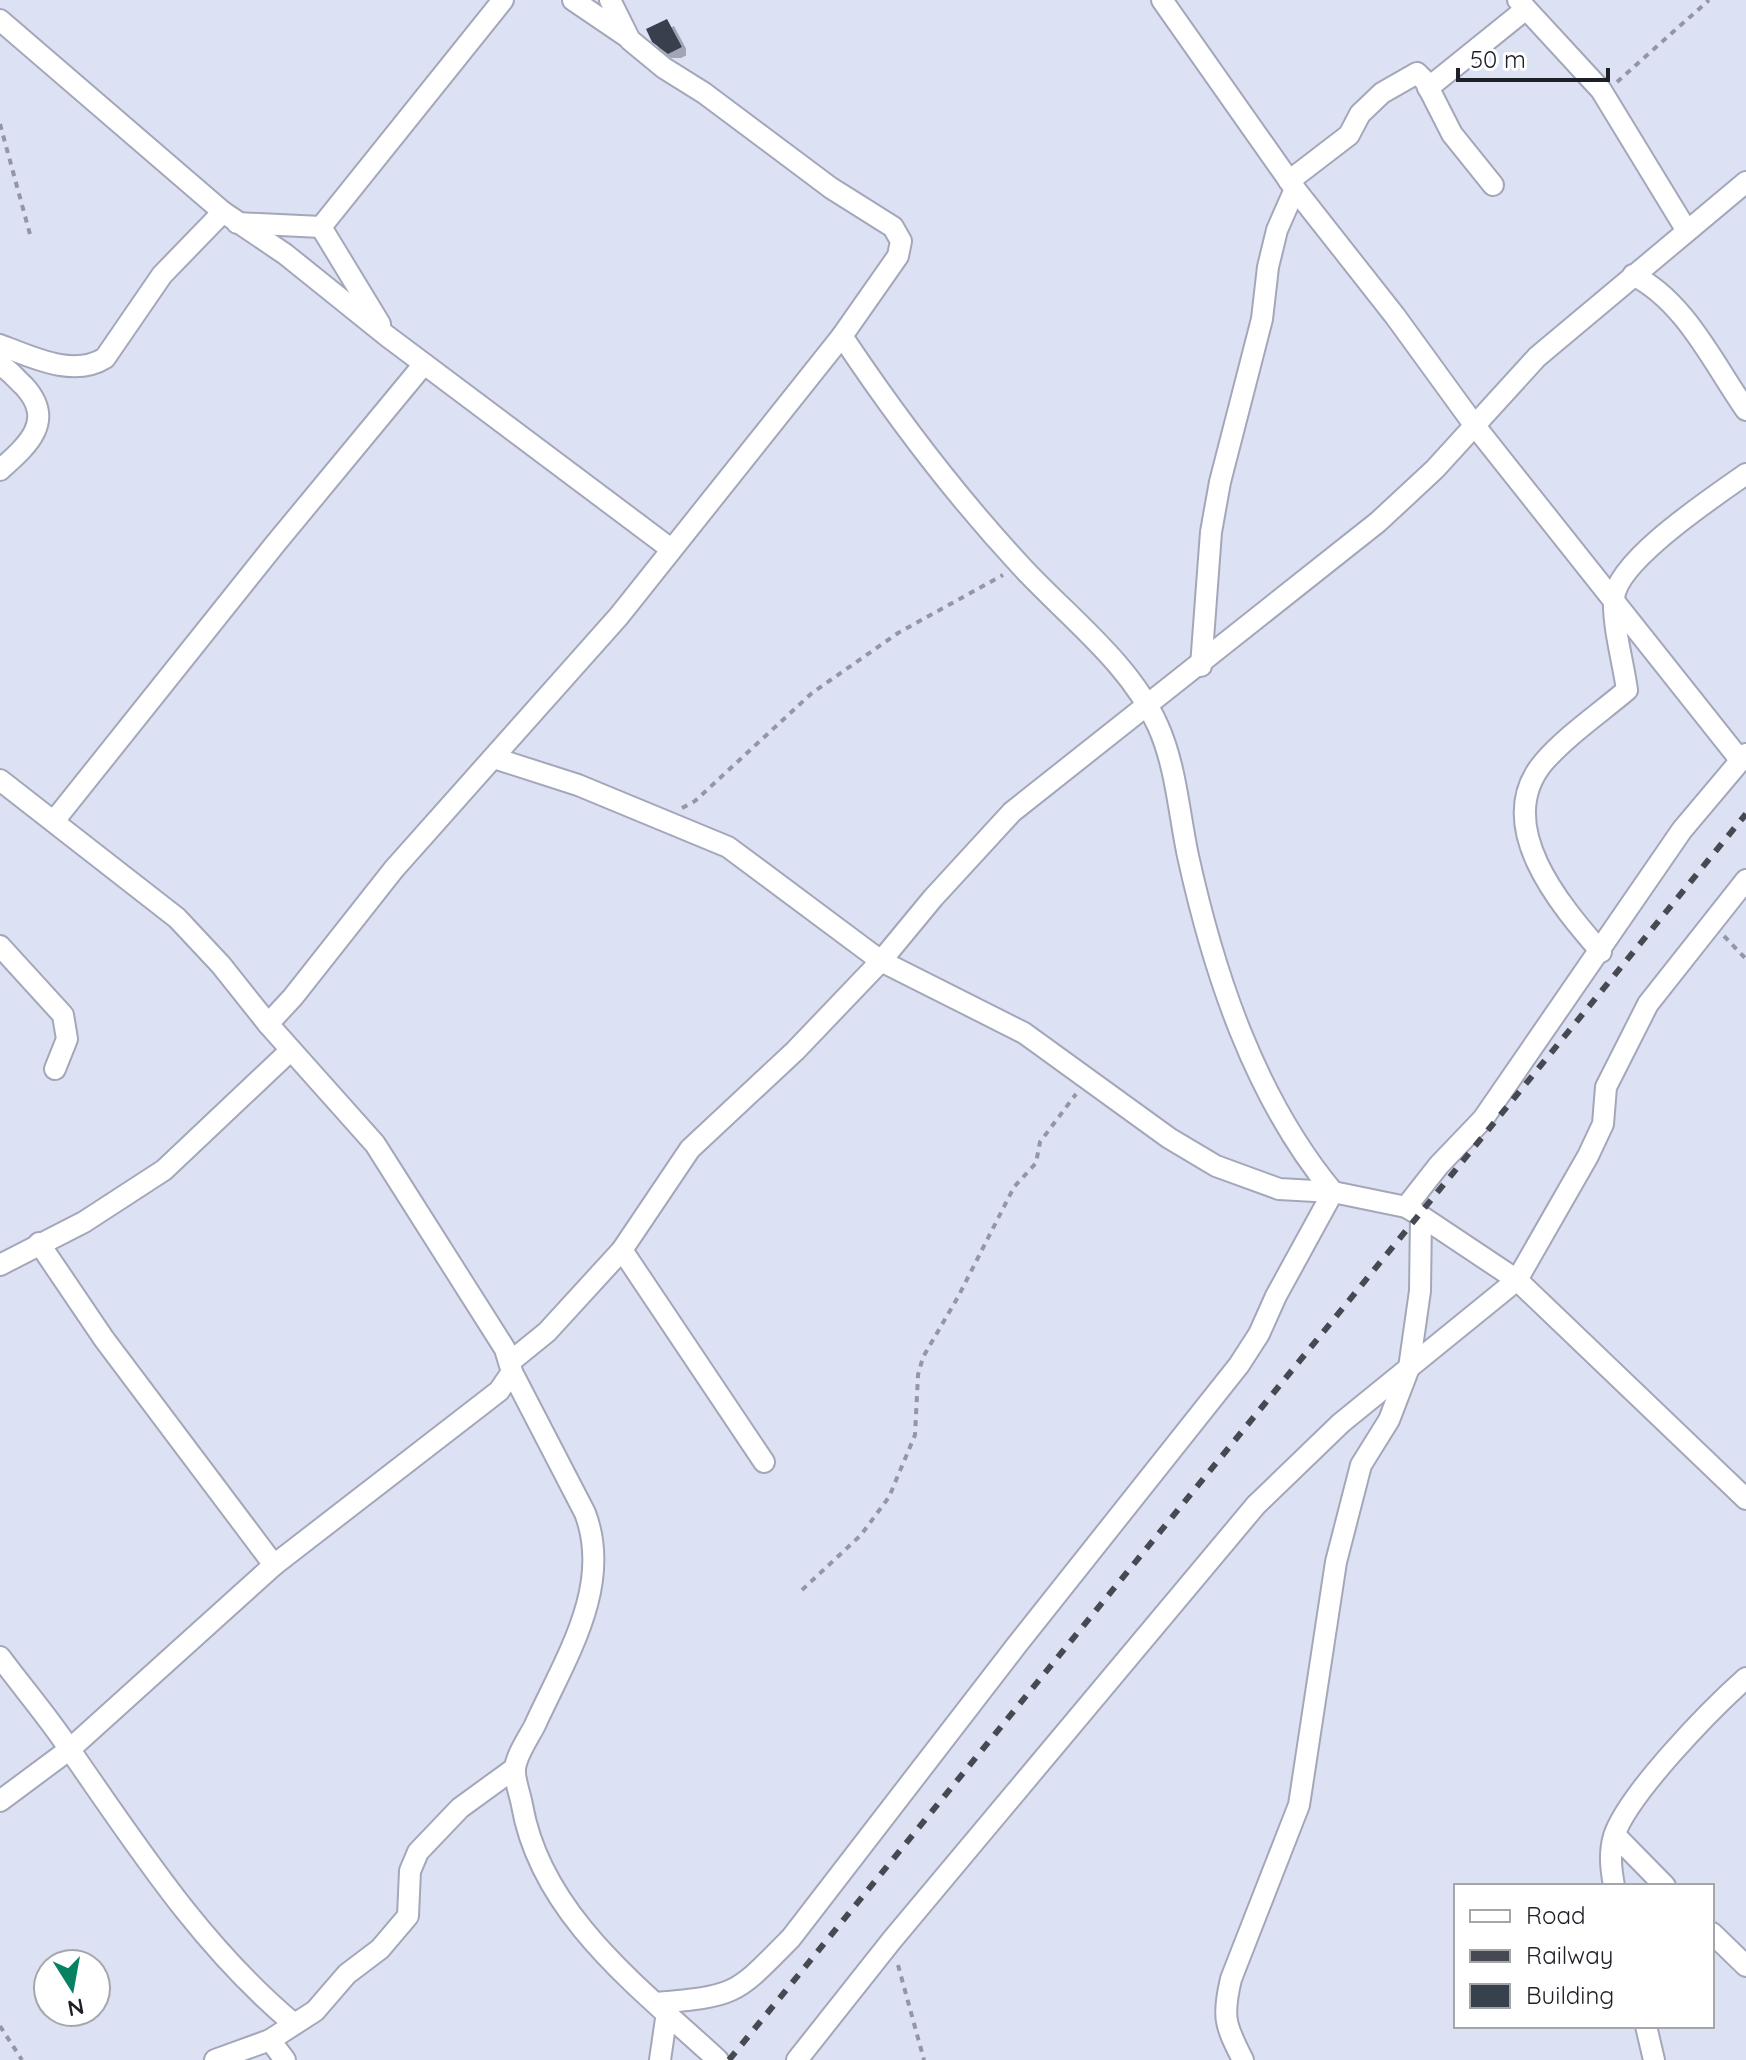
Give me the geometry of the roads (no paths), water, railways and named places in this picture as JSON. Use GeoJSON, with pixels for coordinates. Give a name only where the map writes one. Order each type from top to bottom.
{"type":"FeatureCollection","features":[{"type":"Feature","properties":{"kind":"street"},"geometry":{"type":"LineString","coordinates":[[321,227],[503,0]]}},
{"type":"Feature","properties":{"kind":"street"},"geometry":{"type":"LineString","coordinates":[[268,1024],[394,869],[619,616],[842,336],[898,256],[901,241],[893,227],[831,188],[573,0]]}},
{"type":"Feature","properties":{"kind":"street"},"geometry":{"type":"LineString","coordinates":[[610,0],[630,40]]}},
{"type":"Feature","properties":{"kind":"street"},"geometry":{"type":"LineString","coordinates":[[1162,0],[1292,185],[1395,316],[1475,426],[1614,597],[1712,729],[1743,758],[1682,830],[1601,952],[1483,1119],[1439,1165],[1414,1212],[1420,1291],[1409,1368],[1389,1420],[1361,1465],[1336,1562],[1299,1805],[1231,1979],[1224,2019],[1243,2060]]}},
{"type":"Feature","properties":{"kind":"street"},"geometry":{"type":"LineString","coordinates":[[1428,88],[1522,5],[1601,90],[1687,231]]}},
{"type":"Feature","properties":{"kind":"street"},"geometry":{"type":"LineString","coordinates":[[0,20],[230,218],[285,254],[387,336],[671,549]]}},
{"type":"Feature","properties":{"kind":"street"},"geometry":{"type":"LineString","coordinates":[[1201,666],[1211,532],[1220,482],[1262,319],[1274,242],[1292,185],[1349,135],[1360,114],[1382,93],[1417,73],[1452,134],[1493,185]]}},
{"type":"Feature","properties":{"kind":"street"},"geometry":{"type":"LineString","coordinates":[[0,1801],[70,1749],[274,1565],[499,1391],[511,1367],[622,1250],[690,1149],[795,1051],[881,961],[1012,812],[1201,666],[1378,522],[1475,426],[1503,391],[1537,357],[1687,231],[1744,191]]}},
{"type":"Feature","properties":{"kind":"street"},"geometry":{"type":"LineString","coordinates":[[0,345],[75,368],[94,365],[105,358],[162,275],[230,218],[321,227]]}},
{"type":"Feature","properties":{"kind":"street"},"geometry":{"type":"LineString","coordinates":[[321,227],[387,336]]}},
{"type":"Feature","properties":{"kind":"street"},"geometry":{"type":"LineString","coordinates":[[1633,275],[1656,287],[1676,309],[1746,410]]}},
{"type":"Feature","properties":{"kind":"street"},"geometry":{"type":"LineString","coordinates":[[842,336],[912,433],[1020,565],[1080,624],[1147,706],[1159,728],[1169,763],[1217,970],[1278,1112],[1305,1158],[1333,1192]]}},
{"type":"Feature","properties":{"kind":"street"},"geometry":{"type":"LineString","coordinates":[[54,821],[424,364]]}},
{"type":"Feature","properties":{"kind":"street"},"geometry":{"type":"LineString","coordinates":[[0,365],[37,402],[39,416],[36,432],[0,470]]}},
{"type":"Feature","properties":{"kind":"street"},"geometry":{"type":"LineString","coordinates":[[1601,952],[1572,918],[1532,852],[1525,829],[1527,790],[1543,764],[1627,690],[1614,597],[1627,571],[1746,474]]}},
{"type":"Feature","properties":{"kind":"street"},"geometry":{"type":"LineString","coordinates":[[494,758],[578,785],[728,847],[881,961],[1024,1033],[1169,1138],[1227,1171],[1279,1189],[1333,1192],[1414,1212],[1517,1280],[1746,1499]]}},
{"type":"Feature","properties":{"kind":"street"},"geometry":{"type":"LineString","coordinates":[[0,780],[177,918],[375,1144],[511,1367],[592,1531],[595,1565],[591,1595],[572,1646],[515,1768],[460,1808],[418,1852],[410,1871],[408,1916],[400,1928],[347,1974],[315,2011],[270,2040],[215,2060]]}},
{"type":"Feature","properties":{"kind":"street"},"geometry":{"type":"LineString","coordinates":[[797,2060],[892,1940],[1256,1505],[1341,1423],[1517,1280],[1598,1135],[1603,1124],[1606,1087],[1620,1053],[1648,1004],[1746,880]]}},
{"type":"Feature","properties":{"kind":"street"},"geometry":{"type":"LineString","coordinates":[[0,946],[63,1015],[67,1039],[55,1069]]}},
{"type":"Feature","properties":{"kind":"street"},"geometry":{"type":"LineString","coordinates":[[0,1265],[84,1222],[164,1170],[291,1050]]}},
{"type":"Feature","properties":{"kind":"street"},"geometry":{"type":"LineString","coordinates":[[661,2008],[733,1992],[749,1982],[791,1938],[1016,1646],[1239,1365],[1259,1334],[1276,1296],[1333,1192]]}},
{"type":"Feature","properties":{"kind":"street"},"geometry":{"type":"LineString","coordinates":[[39,1243],[104,1339],[274,1565]]}},
{"type":"Feature","properties":{"kind":"street"},"geometry":{"type":"LineString","coordinates":[[622,1250],[764,1462]]}},
{"type":"Feature","properties":{"kind":"street"},"geometry":{"type":"LineString","coordinates":[[0,1657],[70,1749],[195,1927],[237,1974],[294,2024]]}},
{"type":"Feature","properties":{"kind":"street"},"geometry":{"type":"LineString","coordinates":[[1614,1884],[1610,1861],[1615,1835],[1637,1800],[1705,1714],[1746,1678]]}},
{"type":"Feature","properties":{"kind":"street"},"geometry":{"type":"LineString","coordinates":[[515,1768],[526,1829],[547,1878],[578,1925],[718,2060]]}},
{"type":"Feature","properties":{"kind":"street"},"geometry":{"type":"LineString","coordinates":[[1615,1835],[1663,1884]]}},
{"type":"Feature","properties":{"kind":"street"},"geometry":{"type":"LineString","coordinates":[[1714,1935],[1746,1966]]}},
{"type":"Feature","properties":{"kind":"street"},"geometry":{"type":"LineString","coordinates":[[660,2060],[661,2008]]}},
{"type":"Feature","properties":{"kind":"street"},"geometry":{"type":"LineString","coordinates":[[1646,2028],[1654,2060]]}},
{"type":"Feature","properties":{"kind":"street"},"geometry":{"type":"LineString","coordinates":[[270,2040],[285,2060]]}},
{"type":"Feature","properties":{"kind":"railway"},"geometry":{"type":"LineString","coordinates":[[729,2060],[1746,814]]}}]}
